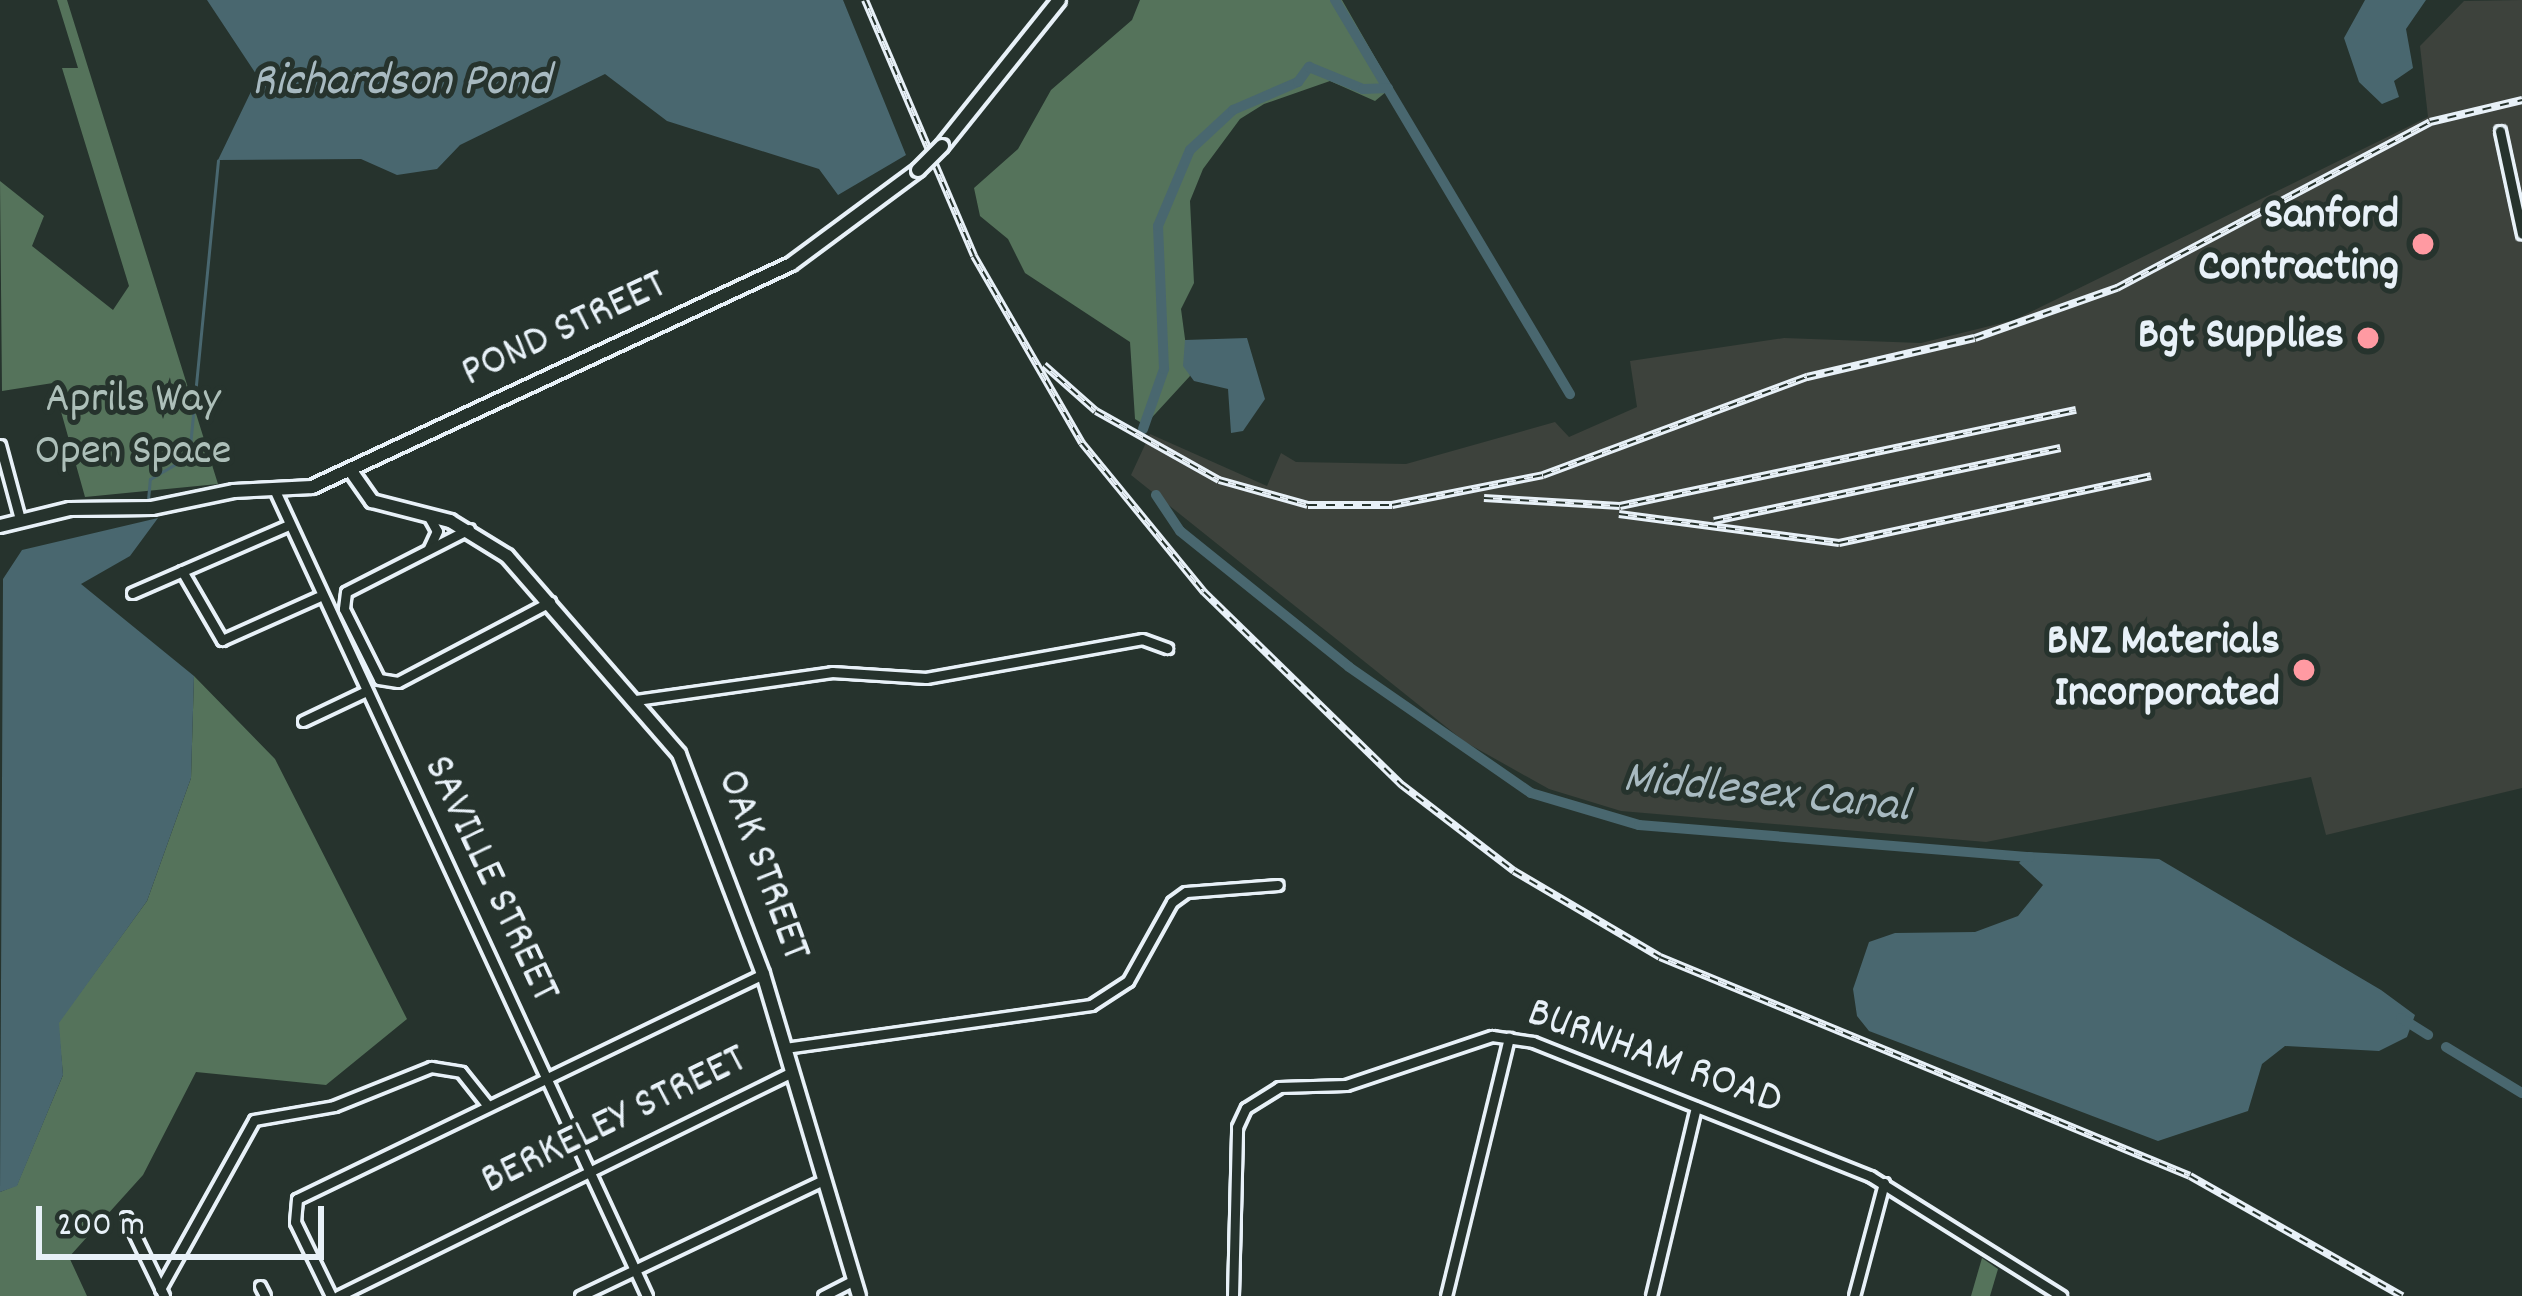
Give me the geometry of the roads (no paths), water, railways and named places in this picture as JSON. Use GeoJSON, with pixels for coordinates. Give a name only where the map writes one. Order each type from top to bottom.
{"type":"FeatureCollection","features":[{"type":"Feature","properties":{"kind":"street","name":"POND STREET"},"geometry":{"type":"LineString","coordinates":[[0,526],[20,519],[274,491],[351,471],[791,264],[918,170],[1059,0]]}},
{"type":"Feature","properties":{"kind":"street"},"geometry":{"type":"LineString","coordinates":[[2500,131],[2522,234]]}},
{"type":"Feature","properties":{"kind":"street"},"geometry":{"type":"LineString","coordinates":[[0,445],[20,519]]}},
{"type":"Feature","properties":{"kind":"street","name":"OAK STREET"},"geometry":{"type":"LineString","coordinates":[[351,471],[372,501],[424,512],[470,529],[550,602],[636,700],[696,781],[763,974],[859,1296]]}},
{"type":"Feature","properties":{"kind":"street","name":"SAVILLE STREET"},"geometry":{"type":"LineString","coordinates":[[274,491],[286,526],[647,1296]]}},
{"type":"Feature","properties":{"kind":"street"},"geometry":{"type":"LineString","coordinates":[[424,512],[437,531],[427,550]]}},
{"type":"Feature","properties":{"kind":"street"},"geometry":{"type":"LineString","coordinates":[[132,593],[286,526]]}},
{"type":"Feature","properties":{"kind":"street"},"geometry":{"type":"LineString","coordinates":[[470,529],[344,596],[375,674],[391,684],[521,625],[550,602]]}},
{"type":"Feature","properties":{"kind":"street"},"geometry":{"type":"LineString","coordinates":[[182,571],[223,640],[319,597]]}},
{"type":"Feature","properties":{"kind":"street"},"geometry":{"type":"LineString","coordinates":[[636,700],[832,671],[926,678],[1142,640],[1167,648]]}},
{"type":"Feature","properties":{"kind":"street"},"geometry":{"type":"LineString","coordinates":[[303,721],[364,692]]}},
{"type":"Feature","properties":{"kind":"street"},"geometry":{"type":"LineString","coordinates":[[785,1048],[1091,1005],[1128,981],[1172,902],[1186,892],[1278,885]]}},
{"type":"Feature","properties":{"kind":"street"},"geometry":{"type":"LineString","coordinates":[[334,1296],[292,1207],[313,1189],[763,974]]}},
{"type":"Feature","properties":{"kind":"street"},"geometry":{"type":"LineString","coordinates":[[1446,1296],[1509,1038]]}},
{"type":"Feature","properties":{"kind":"street","name":"BURNHAM ROAD"},"geometry":{"type":"LineString","coordinates":[[1233,1296],[1237,1127],[1259,1096],[1279,1087],[1346,1084],[1469,1040],[1509,1038],[1884,1183],[2061,1296]]}},
{"type":"Feature","properties":{"kind":"street"},"geometry":{"type":"LineString","coordinates":[[162,1292],[254,1120],[334,1106],[431,1067],[461,1072],[488,1106]]}},
{"type":"Feature","properties":{"kind":"street","name":"BERKELEY STREET"},"geometry":{"type":"LineString","coordinates":[[334,1296],[792,1072]]}},
{"type":"Feature","properties":{"kind":"street"},"geometry":{"type":"LineString","coordinates":[[1651,1296],[1696,1107]]}},
{"type":"Feature","properties":{"kind":"street"},"geometry":{"type":"LineString","coordinates":[[580,1296],[823,1180]]}},
{"type":"Feature","properties":{"kind":"street"},"geometry":{"type":"LineString","coordinates":[[1854,1296],[1884,1183]]}},
{"type":"Feature","properties":{"kind":"street"},"geometry":{"type":"LineString","coordinates":[[126,1217],[162,1292]]}},
{"type":"Feature","properties":{"kind":"street"},"geometry":{"type":"LineString","coordinates":[[823,1296],[854,1280]]}},
{"type":"Feature","properties":{"kind":"water","name":"Richardson Pond"},"geometry":{"type":"Polygon","coordinates":[[[207,0],[843,0],[906,155],[838,195],[819,169],[667,121],[605,74],[460,145],[437,169],[397,175],[361,159],[218,160],[258,77],[207,0]]]}},
{"type":"Feature","properties":{"kind":"water"},"geometry":{"type":"Polygon","coordinates":[[[2365,0],[2426,0],[2406,29],[2413,68],[2394,81],[2399,97],[2382,104],[2359,82],[2344,38],[2365,0]]]}},
{"type":"Feature","properties":{"kind":"water"},"geometry":{"type":"Polygon","coordinates":[[[1247,338],[1265,399],[1243,431],[1231,433],[1228,389],[1194,381],[1183,366],[1185,340],[1247,338]]]}},
{"type":"Feature","properties":{"kind":"water"},"geometry":{"type":"Polygon","coordinates":[[[158,518],[130,556],[81,584],[194,676],[191,778],[147,901],[59,1023],[63,1075],[17,1186],[0,1192],[3,579],[22,550],[158,518]]]}},
{"type":"Feature","properties":{"kind":"water"},"geometry":{"type":"Polygon","coordinates":[[[2028,852],[2159,859],[2381,990],[2415,1015],[2407,1037],[2379,1051],[2285,1046],[2262,1064],[2248,1111],[2158,1141],[1869,1031],[1857,1016],[1853,989],[1869,942],[1895,933],[1975,932],[2018,916],[2043,885],[2019,863],[2028,852]]]}},
{"type":"Feature","properties":{"kind":"waterway","name":"Middlesex Canal"},"geometry":{"type":"LineString","coordinates":[[1335,0],[1570,394]]}},
{"type":"Feature","properties":{"kind":"waterway","name":"Middlesex Canal"},"geometry":{"type":"LineString","coordinates":[[1143,429],[1164,369],[1158,226],[1190,150],[1233,110],[1298,82],[1309,67],[1363,89],[1388,88]]}},
{"type":"Feature","properties":{"kind":"waterway"},"geometry":{"type":"LineString","coordinates":[[148,500],[150,479],[189,456],[218,160]]}},
{"type":"Feature","properties":{"kind":"waterway","name":"Middlesex Canal"},"geometry":{"type":"LineString","coordinates":[[1156,495],[1180,531],[1349,667],[1531,793],[1639,825],[2030,857]]}},
{"type":"Feature","properties":{"kind":"waterway","name":"Middlesex Canal"},"geometry":{"type":"LineString","coordinates":[[2401,1018],[2428,1035]]}},
{"type":"Feature","properties":{"kind":"waterway","name":"Middlesex Canal"},"geometry":{"type":"LineString","coordinates":[[2446,1047],[2522,1093]]}},
{"type":"Feature","properties":{"kind":"railway"},"geometry":{"type":"LineString","coordinates":[[865,0],[974,256],[1082,443],[1204,592],[1402,785],[1514,871],[1660,957],[2190,1176],[2402,1296]]}},
{"type":"Feature","properties":{"kind":"railway"},"geometry":{"type":"LineString","coordinates":[[1044,365],[1096,411],[1219,480],[1308,505],[1392,505],[1543,475],[1807,377],[1975,338],[2117,288],[2430,122],[2522,100]]}},
{"type":"Feature","properties":{"kind":"railway"},"geometry":{"type":"LineString","coordinates":[[1484,498],[1620,506],[2076,410]]}},
{"type":"Feature","properties":{"kind":"railway"},"geometry":{"type":"LineString","coordinates":[[1714,521],[2060,448]]}},
{"type":"Feature","properties":{"kind":"railway"},"geometry":{"type":"LineString","coordinates":[[1619,514],[1839,543],[2151,476]]}},
{"type":"Feature","properties":{"kind":"place","name":"Sanford Contracting"},"geometry":{"type":"Point","coordinates":[2423,244]}},
{"type":"Feature","properties":{"kind":"place","name":"Bgt Supplies"},"geometry":{"type":"Point","coordinates":[2368,338]}},
{"type":"Feature","properties":{"kind":"place","name":"BNZ Materials Incorporated"},"geometry":{"type":"Point","coordinates":[2304,670]}},
{"type":"Feature","properties":{"kind":"park label","name":"Aprils Way Open Space"},"geometry":{"type":"Point","coordinates":[133,428]}}]}
